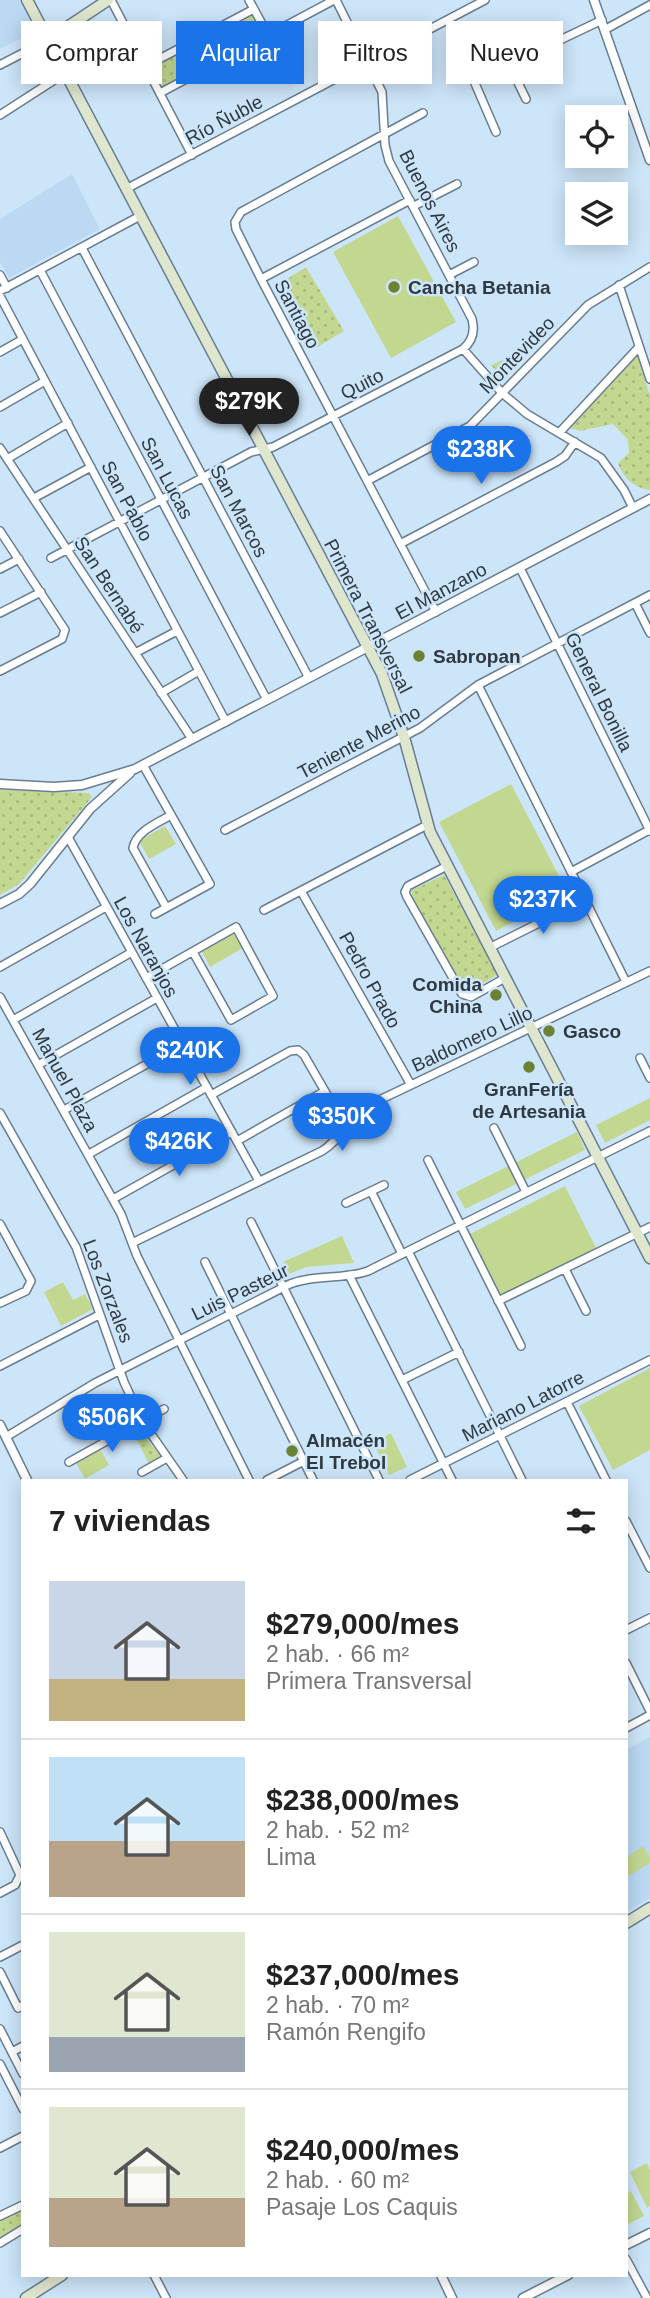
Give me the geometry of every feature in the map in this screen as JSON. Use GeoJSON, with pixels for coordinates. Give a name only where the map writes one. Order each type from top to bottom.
{"type":"FeatureCollection","features":[{"type":"Feature","properties":{"kind":"main road","name":"Primera Transversal"},"geometry":{"type":"LineString","coordinates":[[27,0],[38,21]]}},
{"type":"Feature","properties":{"kind":"main road"},"geometry":{"type":"LineString","coordinates":[[77,21],[109,0]]}},
{"type":"Feature","properties":{"kind":"main road","name":"Primera Transversal"},"geometry":{"type":"LineString","coordinates":[[71,84],[382,674],[404,737],[427,825],[650,1258]]}},
{"type":"Feature","properties":{"kind":"main road"},"geometry":{"type":"LineString","coordinates":[[628,1922],[650,1908]]}},
{"type":"Feature","properties":{"kind":"main road"},"geometry":{"type":"LineString","coordinates":[[26,2298],[59,2277]]}},
{"type":"Feature","properties":{"kind":"street"},"geometry":{"type":"LineString","coordinates":[[109,0],[121,21]]}},
{"type":"Feature","properties":{"kind":"street"},"geometry":{"type":"LineString","coordinates":[[249,0],[260,21]]}},
{"type":"Feature","properties":{"kind":"street"},"geometry":{"type":"LineString","coordinates":[[296,21],[335,0]]}},
{"type":"Feature","properties":{"kind":"street","name":"Buenos Aires"},"geometry":{"type":"LineString","coordinates":[[335,0],[346,21]]}},
{"type":"Feature","properties":{"kind":"street","name":"Río Ñuble"},"geometry":{"type":"LineString","coordinates":[[432,28],[485,0]]}},
{"type":"Feature","properties":{"kind":"street"},"geometry":{"type":"LineString","coordinates":[[594,0],[647,143],[650,160]]}},
{"type":"Feature","properties":{"kind":"street"},"geometry":{"type":"LineString","coordinates":[[563,41],[650,5]]}},
{"type":"Feature","properties":{"kind":"street"},"geometry":{"type":"LineString","coordinates":[[162,58],[254,9]]}},
{"type":"Feature","properties":{"kind":"street"},"geometry":{"type":"LineString","coordinates":[[0,65],[21,54]]}},
{"type":"Feature","properties":{"kind":"street"},"geometry":{"type":"LineString","coordinates":[[0,115],[48,84]]}},
{"type":"Feature","properties":{"kind":"street"},"geometry":{"type":"LineString","coordinates":[[155,84],[192,155]]}},
{"type":"Feature","properties":{"kind":"street"},"geometry":{"type":"LineString","coordinates":[[160,93],[177,84]]}},
{"type":"Feature","properties":{"kind":"street","name":"Río Ñuble"},"geometry":{"type":"LineString","coordinates":[[126,190],[325,84]]}},
{"type":"Feature","properties":{"kind":"street","name":"Buenos Aires"},"geometry":{"type":"LineString","coordinates":[[378,84],[384,97],[388,157],[474,326],[472,338],[463,349]]}},
{"type":"Feature","properties":{"kind":"street"},"geometry":{"type":"LineString","coordinates":[[475,84],[496,132]]}},
{"type":"Feature","properties":{"kind":"street"},"geometry":{"type":"LineString","coordinates":[[519,84],[526,99]]}},
{"type":"Feature","properties":{"kind":"street"},"geometry":{"type":"LineString","coordinates":[[385,135],[423,113]]}},
{"type":"Feature","properties":{"kind":"street","name":"Santiago"},"geometry":{"type":"LineString","coordinates":[[385,135],[239,214],[234,222],[261,279],[436,612]]}},
{"type":"Feature","properties":{"kind":"street"},"geometry":{"type":"LineString","coordinates":[[261,279],[412,203],[457,184]]}},
{"type":"Feature","properties":{"kind":"street"},"geometry":{"type":"LineString","coordinates":[[2,292],[140,216]]}},
{"type":"Feature","properties":{"kind":"street","name":"San Marcos"},"geometry":{"type":"LineString","coordinates":[[82,248],[309,678]]}},
{"type":"Feature","properties":{"kind":"street"},"geometry":{"type":"LineString","coordinates":[[450,275],[474,262]]}},
{"type":"Feature","properties":{"kind":"street","name":"Montevideo"},"geometry":{"type":"LineString","coordinates":[[367,481],[465,429],[588,305],[650,267]]}},
{"type":"Feature","properties":{"kind":"street","name":"San Lucas"},"geometry":{"type":"LineString","coordinates":[[40,270],[267,700]]}},
{"type":"Feature","properties":{"kind":"street","name":"San Pablo"},"geometry":{"type":"LineString","coordinates":[[0,275],[2,292],[23,340],[226,722]]}},
{"type":"Feature","properties":{"kind":"street"},"geometry":{"type":"LineString","coordinates":[[619,285],[650,379]]}},
{"type":"Feature","properties":{"kind":"street"},"geometry":{"type":"LineString","coordinates":[[0,352],[23,340]]}},
{"type":"Feature","properties":{"kind":"street"},"geometry":{"type":"LineString","coordinates":[[559,433],[639,347]]}},
{"type":"Feature","properties":{"kind":"street"},"geometry":{"type":"LineString","coordinates":[[463,349],[502,393],[527,414],[596,453],[606,463],[634,508]]}},
{"type":"Feature","properties":{"kind":"street","name":"Quito"},"geometry":{"type":"LineString","coordinates":[[51,558],[251,452],[273,447],[463,349]]}},
{"type":"Feature","properties":{"kind":"street"},"geometry":{"type":"LineString","coordinates":[[0,407],[46,381]]}},
{"type":"Feature","properties":{"kind":"street"},"geometry":{"type":"LineString","coordinates":[[7,458],[68,423]]}},
{"type":"Feature","properties":{"kind":"street"},"geometry":{"type":"LineString","coordinates":[[400,544],[561,459],[575,442]]}},
{"type":"Feature","properties":{"kind":"street","name":"San Bernabé"},"geometry":{"type":"LineString","coordinates":[[0,448],[192,739]]}},
{"type":"Feature","properties":{"kind":"street"},"geometry":{"type":"LineString","coordinates":[[34,498],[91,467]]}},
{"type":"Feature","properties":{"kind":"street","name":"El Manzano"},"geometry":{"type":"LineString","coordinates":[[0,785],[61,787],[92,783],[139,767],[650,499]]}},
{"type":"Feature","properties":{"kind":"street"},"geometry":{"type":"LineString","coordinates":[[0,531],[65,627],[64,636],[0,671]]}},
{"type":"Feature","properties":{"kind":"street"},"geometry":{"type":"LineString","coordinates":[[0,569],[19,559]]}},
{"type":"Feature","properties":{"kind":"street","name":"General Bonilla"},"geometry":{"type":"LineString","coordinates":[[520,568],[650,830]]}},
{"type":"Feature","properties":{"kind":"street"},"geometry":{"type":"LineString","coordinates":[[0,613],[41,592]]}},
{"type":"Feature","properties":{"kind":"street","name":"Teniente Merino"},"geometry":{"type":"LineString","coordinates":[[225,830],[404,737],[431,721],[478,685],[650,595]]}},
{"type":"Feature","properties":{"kind":"street"},"geometry":{"type":"LineString","coordinates":[[635,603],[650,633]]}},
{"type":"Feature","properties":{"kind":"street"},"geometry":{"type":"LineString","coordinates":[[135,653],[177,631]]}},
{"type":"Feature","properties":{"kind":"street"},"geometry":{"type":"LineString","coordinates":[[161,693],[199,671]]}},
{"type":"Feature","properties":{"kind":"street"},"geometry":{"type":"LineString","coordinates":[[478,685],[626,982]]}},
{"type":"Feature","properties":{"kind":"street"},"geometry":{"type":"LineString","coordinates":[[139,767],[171,815],[210,884],[155,914]]}},
{"type":"Feature","properties":{"kind":"street","name":"El Manzano"},"geometry":{"type":"LineString","coordinates":[[0,904],[27,888],[101,798],[139,767]]}},
{"type":"Feature","properties":{"kind":"street"},"geometry":{"type":"LineString","coordinates":[[92,783],[101,798]]}},
{"type":"Feature","properties":{"kind":"street"},"geometry":{"type":"LineString","coordinates":[[166,907],[133,848],[139,835],[171,815]]}},
{"type":"Feature","properties":{"kind":"street"},"geometry":{"type":"LineString","coordinates":[[264,910],[427,825]]}},
{"type":"Feature","properties":{"kind":"street"},"geometry":{"type":"LineString","coordinates":[[571,872],[650,830]]}},
{"type":"Feature","properties":{"kind":"street","name":"Los Naranjos"},"geometry":{"type":"LineString","coordinates":[[68,837],[259,1181]]}},
{"type":"Feature","properties":{"kind":"street"},"geometry":{"type":"LineString","coordinates":[[447,866],[408,886],[405,892],[407,897],[462,994],[474,996],[505,978]]}},
{"type":"Feature","properties":{"kind":"street","name":"Pedro Prado"},"geometry":{"type":"LineString","coordinates":[[301,891],[411,1085]]}},
{"type":"Feature","properties":{"kind":"street"},"geometry":{"type":"LineString","coordinates":[[489,948],[584,900]]}},
{"type":"Feature","properties":{"kind":"street"},"geometry":{"type":"LineString","coordinates":[[0,967],[106,907]]}},
{"type":"Feature","properties":{"kind":"street"},"geometry":{"type":"LineString","coordinates":[[146,978],[236,928],[273,996],[231,1020],[193,952]]}},
{"type":"Feature","properties":{"kind":"street"},"geometry":{"type":"LineString","coordinates":[[13,1020],[132,952]]}},
{"type":"Feature","properties":{"kind":"street","name":"Baldomero Lillo"},"geometry":{"type":"LineString","coordinates":[[132,1243],[327,1148],[362,1109],[650,971]]}},
{"type":"Feature","properties":{"kind":"street","name":"Manuel Plaza"},"geometry":{"type":"LineString","coordinates":[[0,997],[114,1199],[132,1243],[248,1479]]}},
{"type":"Feature","properties":{"kind":"street"},"geometry":{"type":"LineString","coordinates":[[38,1065],[157,998]]}},
{"type":"Feature","properties":{"kind":"street"},"geometry":{"type":"LineString","coordinates":[[64,1110],[183,1044]]}},
{"type":"Feature","properties":{"kind":"street"},"geometry":{"type":"LineString","coordinates":[[89,1154],[209,1091],[295,1050],[304,1055],[345,1126]]}},
{"type":"Feature","properties":{"kind":"street"},"geometry":{"type":"LineString","coordinates":[[640,1058],[650,1078]]}},
{"type":"Feature","properties":{"kind":"street"},"geometry":{"type":"LineString","coordinates":[[237,1141],[325,1091]]}},
{"type":"Feature","properties":{"kind":"street","name":"Los Zorzales"},"geometry":{"type":"LineString","coordinates":[[0,1112],[75,1247],[120,1370],[142,1421],[182,1479]]}},
{"type":"Feature","properties":{"kind":"street"},"geometry":{"type":"LineString","coordinates":[[494,1128],[526,1192]]}},
{"type":"Feature","properties":{"kind":"street","name":"Luis Pasteur"},"geometry":{"type":"LineString","coordinates":[[6,1437],[120,1370],[283,1287],[302,1280],[364,1272],[650,1131]]}},
{"type":"Feature","properties":{"kind":"street"},"geometry":{"type":"LineString","coordinates":[[114,1199],[232,1132]]}},
{"type":"Feature","properties":{"kind":"street"},"geometry":{"type":"LineString","coordinates":[[428,1160],[521,1346]]}},
{"type":"Feature","properties":{"kind":"street"},"geometry":{"type":"LineString","coordinates":[[346,1203],[384,1185]]}},
{"type":"Feature","properties":{"kind":"street"},"geometry":{"type":"LineString","coordinates":[[371,1191],[459,1352],[522,1479]]}},
{"type":"Feature","properties":{"kind":"street"},"geometry":{"type":"LineString","coordinates":[[251,1222],[379,1479]]}},
{"type":"Feature","properties":{"kind":"street"},"geometry":{"type":"LineString","coordinates":[[0,1224],[31,1284],[26,1291],[0,1303]]}},
{"type":"Feature","properties":{"kind":"street"},"geometry":{"type":"LineString","coordinates":[[498,1301],[650,1227]]}},
{"type":"Feature","properties":{"kind":"street"},"geometry":{"type":"LineString","coordinates":[[1,1245],[9,1241]]}},
{"type":"Feature","properties":{"kind":"street"},"geometry":{"type":"LineString","coordinates":[[205,1262],[313,1479]]}},
{"type":"Feature","properties":{"kind":"street"},"geometry":{"type":"LineString","coordinates":[[565,1269],[586,1311]]}},
{"type":"Feature","properties":{"kind":"street"},"geometry":{"type":"LineString","coordinates":[[349,1275],[451,1479]]}},
{"type":"Feature","properties":{"kind":"street"},"geometry":{"type":"LineString","coordinates":[[0,1366],[99,1315]]}},
{"type":"Feature","properties":{"kind":"street"},"geometry":{"type":"LineString","coordinates":[[402,1380],[459,1352]]}},
{"type":"Feature","properties":{"kind":"street","name":"Mariano Latorre"},"geometry":{"type":"LineString","coordinates":[[412,1479],[650,1360]]}},
{"type":"Feature","properties":{"kind":"street"},"geometry":{"type":"LineString","coordinates":[[567,1402],[606,1479]]}},
{"type":"Feature","properties":{"kind":"street"},"geometry":{"type":"LineString","coordinates":[[69,1462],[164,1409]]}},
{"type":"Feature","properties":{"kind":"street"},"geometry":{"type":"LineString","coordinates":[[0,1425],[27,1479]]}},
{"type":"Feature","properties":{"kind":"street"},"geometry":{"type":"LineString","coordinates":[[142,1472],[167,1458]]}},
{"type":"Feature","properties":{"kind":"street"},"geometry":{"type":"LineString","coordinates":[[269,1479],[304,1461]]}},
{"type":"Feature","properties":{"kind":"street"},"geometry":{"type":"LineString","coordinates":[[628,1525],[650,1568]]}},
{"type":"Feature","properties":{"kind":"street"},"geometry":{"type":"LineString","coordinates":[[628,1629],[650,1618]]}},
{"type":"Feature","properties":{"kind":"street"},"geometry":{"type":"LineString","coordinates":[[628,1667],[650,1713],[628,1727]]}},
{"type":"Feature","properties":{"kind":"street"},"geometry":{"type":"LineString","coordinates":[[0,1832],[20,1875],[15,1885],[0,1893]]}},
{"type":"Feature","properties":{"kind":"street"},"geometry":{"type":"LineString","coordinates":[[0,1957],[21,1946]]}},
{"type":"Feature","properties":{"kind":"street"},"geometry":{"type":"LineString","coordinates":[[0,1972],[18,2008],[21,2006]]}},
{"type":"Feature","properties":{"kind":"street"},"geometry":{"type":"LineString","coordinates":[[0,2029],[21,2070]]}},
{"type":"Feature","properties":{"kind":"street"},"geometry":{"type":"LineString","coordinates":[[12,2052],[21,2047]]}},
{"type":"Feature","properties":{"kind":"street"},"geometry":{"type":"LineString","coordinates":[[0,2064],[20,2096]]}},
{"type":"Feature","properties":{"kind":"street"},"geometry":{"type":"LineString","coordinates":[[0,2148],[21,2137]]}},
{"type":"Feature","properties":{"kind":"street"},"geometry":{"type":"LineString","coordinates":[[0,2216],[21,2205]]}},
{"type":"Feature","properties":{"kind":"street"},"geometry":{"type":"LineString","coordinates":[[0,2243],[21,2230]]}},
{"type":"Feature","properties":{"kind":"street"},"geometry":{"type":"LineString","coordinates":[[628,2244],[650,2233]]}},
{"type":"Feature","properties":{"kind":"street"},"geometry":{"type":"LineString","coordinates":[[628,2263],[647,2298]]}},
{"type":"Feature","properties":{"kind":"street"},"geometry":{"type":"LineString","coordinates":[[155,2277],[166,2298]]}},
{"type":"Feature","properties":{"kind":"street"},"geometry":{"type":"LineString","coordinates":[[442,2277],[452,2298]]}},
{"type":"Feature","properties":{"kind":"street"},"geometry":{"type":"LineString","coordinates":[[523,2298],[564,2277]]}},
{"type":"Feature","properties":{"kind":"shaded area"},"geometry":{"type":"Polygon","coordinates":[[[0,0],[19,0],[31,21],[21,21],[21,38],[0,49],[0,0]]]}},
{"type":"Feature","properties":{"kind":"shaded area"},"geometry":{"type":"Polygon","coordinates":[[[72,174],[100,229],[9,278],[0,262],[0,219],[72,174]]]}},
{"type":"Feature","properties":{"kind":"shaded area"},"geometry":{"type":"Polygon","coordinates":[[[650,1737],[650,1898],[628,1911],[628,1749],[650,1737]]]}},
{"type":"Feature","properties":{"kind":"green space"},"geometry":{"type":"Polygon","coordinates":[[[249,13],[254,14],[258,21],[234,21],[249,13]]]}},
{"type":"Feature","properties":{"kind":"green space"},"geometry":{"type":"Polygon","coordinates":[[[176,52],[176,81],[163,88],[161,84],[162,60],[176,52]]]}},
{"type":"Feature","properties":{"kind":"green space","name":"Cancha Betania"},"geometry":{"type":"Polygon","coordinates":[[[398,216],[456,322],[391,358],[333,252],[398,216]]]}},
{"type":"Feature","properties":{"kind":"green space"},"geometry":{"type":"Polygon","coordinates":[[[306,267],[344,331],[314,349],[276,286],[306,267]]]}},
{"type":"Feature","properties":{"kind":"green space"},"geometry":{"type":"Polygon","coordinates":[[[637,354],[650,396],[650,490],[634,485],[623,473],[618,463],[629,453],[628,440],[613,424],[580,431],[568,427],[637,354]]]}},
{"type":"Feature","properties":{"kind":"green space"},"geometry":{"type":"Polygon","coordinates":[[[514,356],[517,366],[507,378],[502,377],[491,365],[514,356]]]}},
{"type":"Feature","properties":{"kind":"green space"},"geometry":{"type":"Polygon","coordinates":[[[511,784],[568,893],[496,931],[439,822],[511,784]]]}},
{"type":"Feature","properties":{"kind":"green space"},"geometry":{"type":"Polygon","coordinates":[[[0,790],[89,793],[92,797],[19,884],[0,895],[0,790]]]}},
{"type":"Feature","properties":{"kind":"green space"},"geometry":{"type":"Polygon","coordinates":[[[165,826],[176,844],[149,859],[139,841],[165,826]]]}},
{"type":"Feature","properties":{"kind":"green space"},"geometry":{"type":"Polygon","coordinates":[[[444,875],[497,975],[468,992],[462,989],[412,896],[412,890],[444,875]]]}},
{"type":"Feature","properties":{"kind":"green space"},"geometry":{"type":"Polygon","coordinates":[[[233,932],[243,948],[210,967],[201,950],[233,932]]]}},
{"type":"Feature","properties":{"kind":"green space"},"geometry":{"type":"Polygon","coordinates":[[[650,1098],[650,1120],[605,1143],[596,1125],[650,1098]]]}},
{"type":"Feature","properties":{"kind":"green space"},"geometry":{"type":"Polygon","coordinates":[[[577,1132],[585,1150],[465,1209],[456,1192],[577,1132]]]}},
{"type":"Feature","properties":{"kind":"green space"},"geometry":{"type":"Polygon","coordinates":[[[565,1186],[596,1248],[501,1296],[470,1234],[565,1186]]]}},
{"type":"Feature","properties":{"kind":"green space"},"geometry":{"type":"Polygon","coordinates":[[[342,1236],[354,1263],[306,1267],[289,1274],[283,1262],[342,1236]]]}},
{"type":"Feature","properties":{"kind":"green space"},"geometry":{"type":"Polygon","coordinates":[[[63,1282],[73,1300],[85,1294],[93,1309],[61,1326],[44,1292],[63,1282]]]}},
{"type":"Feature","properties":{"kind":"green space"},"geometry":{"type":"Polygon","coordinates":[[[650,1368],[650,1450],[613,1470],[579,1406],[650,1368]]]}},
{"type":"Feature","properties":{"kind":"green space"},"geometry":{"type":"Polygon","coordinates":[[[139,1426],[161,1456],[149,1464],[132,1430],[139,1426]]]}},
{"type":"Feature","properties":{"kind":"green space"},"geometry":{"type":"Polygon","coordinates":[[[391,1433],[407,1467],[389,1475],[373,1442],[391,1433]]]}},
{"type":"Feature","properties":{"kind":"green space"},"geometry":{"type":"Polygon","coordinates":[[[99,1447],[109,1465],[85,1479],[75,1461],[99,1447]]]}},
{"type":"Feature","properties":{"kind":"green space"},"geometry":{"type":"Polygon","coordinates":[[[643,1846],[650,1857],[650,1863],[628,1876],[628,1856],[643,1846]]]}},
{"type":"Feature","properties":{"kind":"green space"},"geometry":{"type":"Polygon","coordinates":[[[647,2163],[650,2170],[650,2206],[647,2208],[630,2172],[647,2163]]]}},
{"type":"Feature","properties":{"kind":"green space"},"geometry":{"type":"Polygon","coordinates":[[[631,2191],[644,2216],[628,2224],[628,2193],[631,2191]]]}},
{"type":"Feature","properties":{"kind":"green space"},"geometry":{"type":"Polygon","coordinates":[[[21,2209],[21,2227],[0,2240],[0,2220],[21,2209]]]}},
{"type":"Feature","properties":{"kind":"place","name":"Cancha Betania"},"geometry":{"type":"Point","coordinates":[394,287]}},
{"type":"Feature","properties":{"kind":"place","name":"Sabropan"},"geometry":{"type":"Point","coordinates":[419,656]}},
{"type":"Feature","properties":{"kind":"place","name":"Comida China"},"geometry":{"type":"Point","coordinates":[496,995]}},
{"type":"Feature","properties":{"kind":"place","name":"Gasco"},"geometry":{"type":"Point","coordinates":[549,1031]}},
{"type":"Feature","properties":{"kind":"place","name":"GranFería de Artesania"},"geometry":{"type":"Point","coordinates":[529,1067]}},
{"type":"Feature","properties":{"kind":"place","name":"Almacén El Trebol"},"geometry":{"type":"Point","coordinates":[292,1451]}}]}
